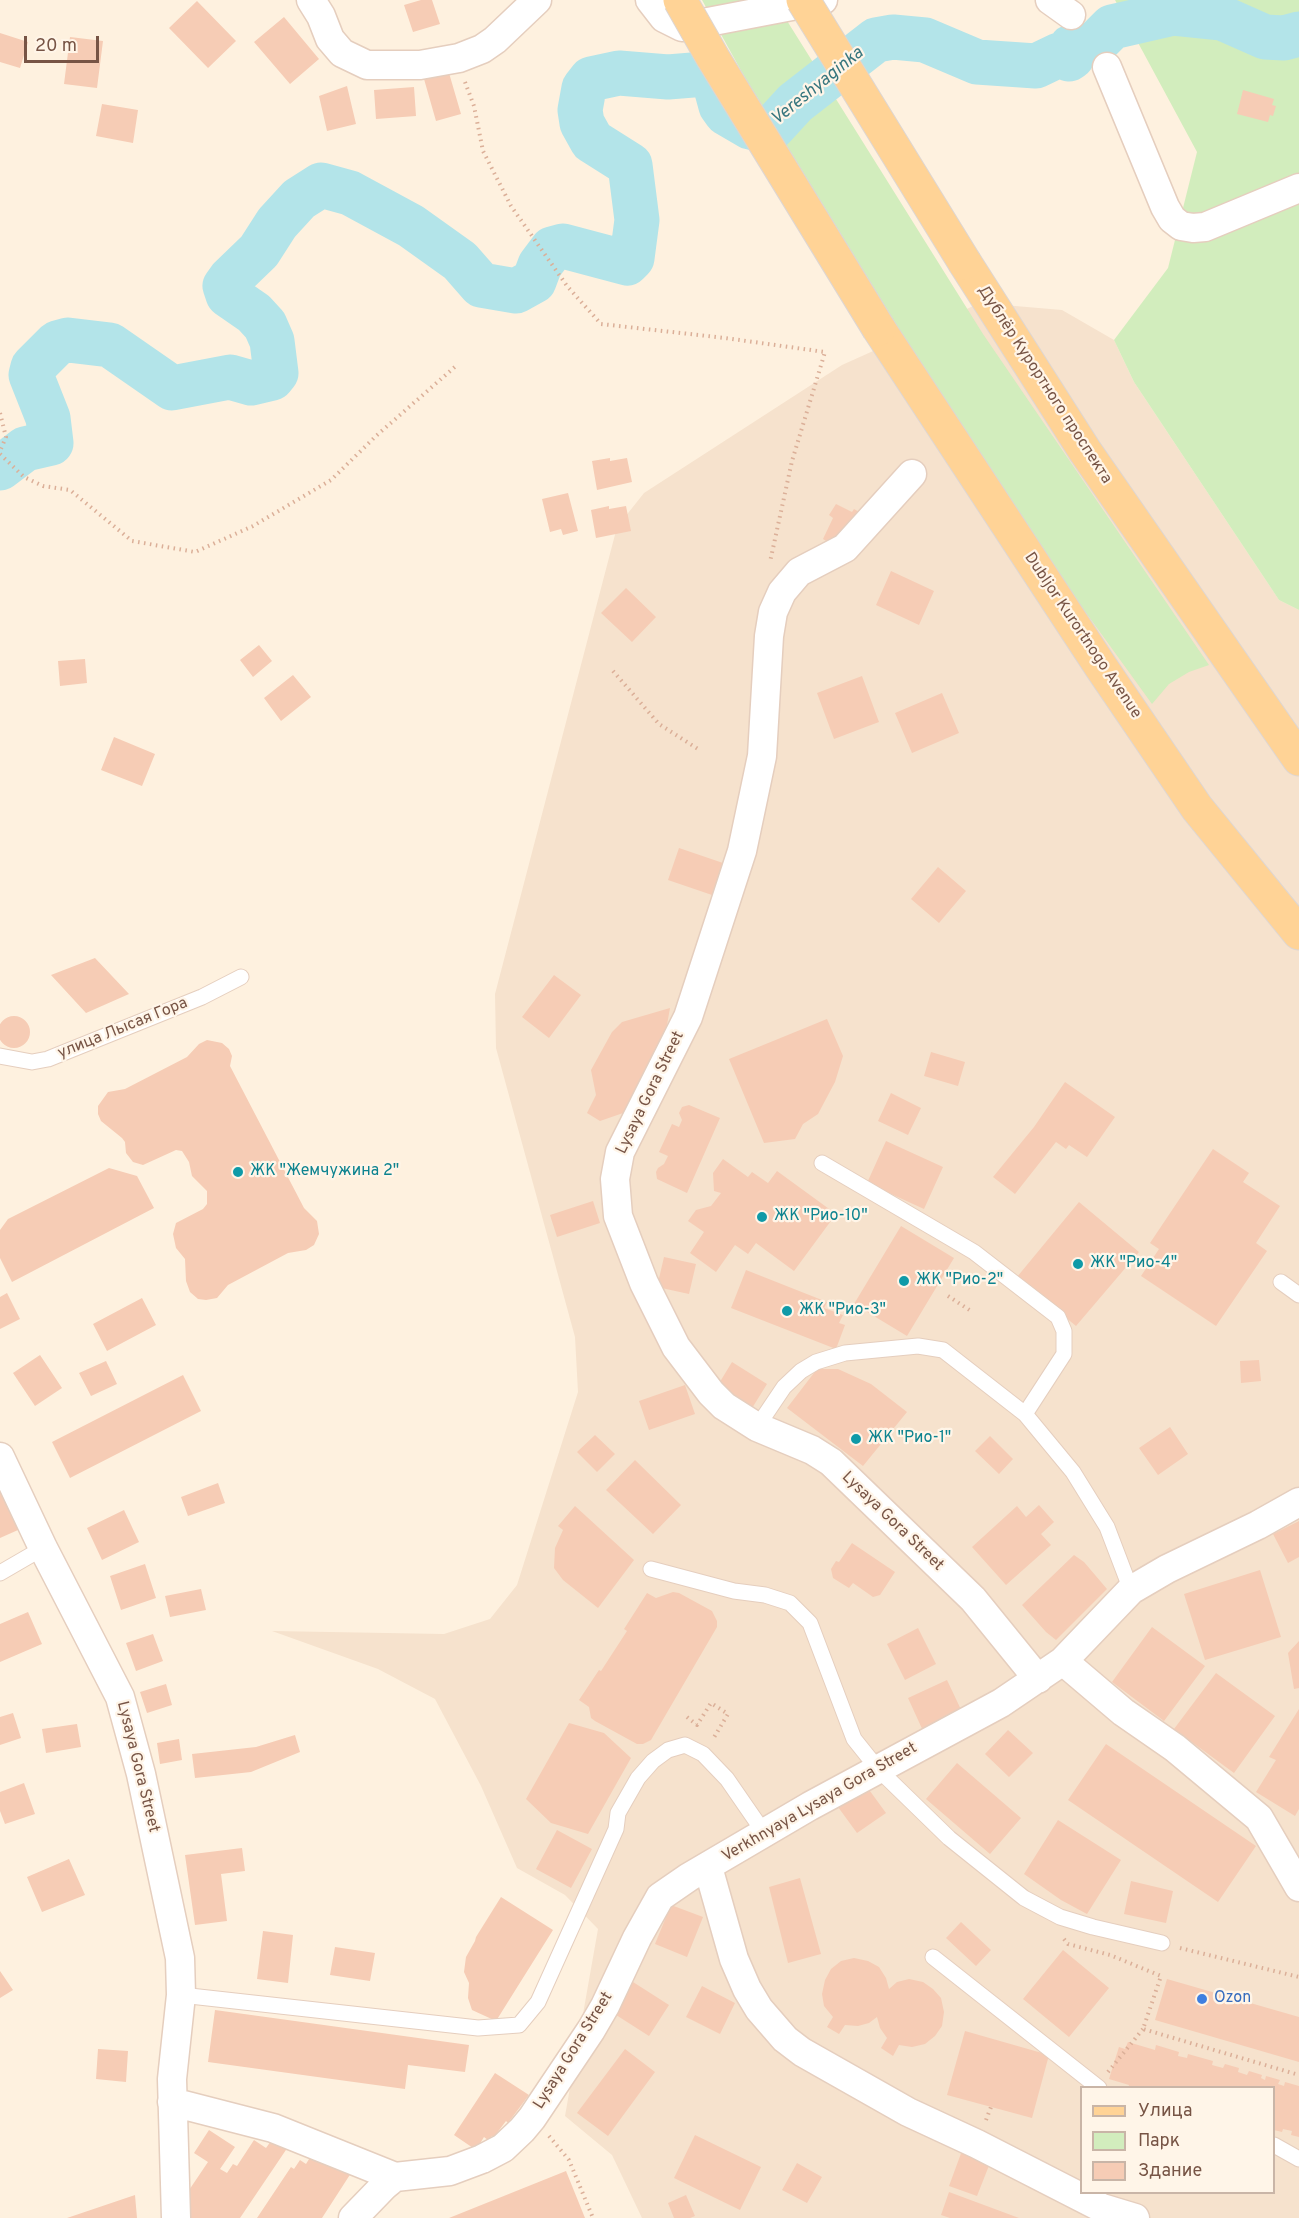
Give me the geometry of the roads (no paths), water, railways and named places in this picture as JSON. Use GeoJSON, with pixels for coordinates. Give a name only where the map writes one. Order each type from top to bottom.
{"type":"FeatureCollection","features":[{"type":"Feature","properties":{"kind":"main road","name":"Dubljor Kurortnogo Avenue"},"geometry":{"type":"LineString","coordinates":[[680,0],[712,58],[879,329],[1095,657],[1197,807],[1299,933]]}},
{"type":"Feature","properties":{"kind":"main road","name":"Дублёр Курортного проспекта"},"geometry":{"type":"LineString","coordinates":[[803,0],[1085,452],[1299,759]]}},
{"type":"Feature","properties":{"kind":"street"},"geometry":{"type":"LineString","coordinates":[[311,0],[321,16],[330,39],[342,52],[367,65],[420,65],[459,58],[482,49],[495,40],[537,0]]}},
{"type":"Feature","properties":{"kind":"street"},"geometry":{"type":"LineString","coordinates":[[650,0],[664,18],[682,27],[823,0]]}},
{"type":"Feature","properties":{"kind":"street"},"geometry":{"type":"LineString","coordinates":[[1107,67],[1165,207],[1172,219],[1181,226],[1205,227],[1299,188]]}},
{"type":"Feature","properties":{"kind":"street","name":"Lysaya Gora Street"},"geometry":{"type":"LineString","coordinates":[[912,474],[844,548],[799,572],[782,592],[773,612],[769,636],[762,756],[742,851],[688,1017],[620,1152],[615,1179],[618,1216],[644,1283],[676,1347],[711,1394],[724,1406],[757,1427],[812,1450],[831,1462],[973,1599],[1038,1679]]}},
{"type":"Feature","properties":{"kind":"street","name":"Lysaya Gora Street"},"geometry":{"type":"LineString","coordinates":[[0,1457],[43,1548],[120,1697],[141,1774],[180,1958],[182,1995],[172,2079],[176,2218]]}},
{"type":"Feature","properties":{"kind":"street","name":"Verkhnyaya Lysaya Gora Street"},"geometry":{"type":"LineString","coordinates":[[1135,2218],[1102,2208],[977,2144],[908,2112],[802,2052],[785,2039],[759,2009],[747,1989],[734,1959],[708,1867],[878,1769],[1001,1702],[1063,1660],[1131,1590],[1167,1569],[1258,1525],[1299,1502]]}},
{"type":"Feature","properties":{"kind":"street"},"geometry":{"type":"LineString","coordinates":[[1063,1660],[1123,1712],[1192,1762],[1259,1818],[1299,1887]]}},
{"type":"Feature","properties":{"kind":"street","name":"Lysaya Gora Street"},"geometry":{"type":"LineString","coordinates":[[172,2102],[273,2128],[395,2177],[450,2170],[482,2159],[503,2148],[532,2118],[605,2006],[637,1938],[660,1897],[708,1867]]}},
{"type":"Feature","properties":{"kind":"street"},"geometry":{"type":"LineString","coordinates":[[353,2218],[379,2190],[395,2177]]}},
{"type":"Feature","properties":{"kind":"lane","name":"улица Лысая Гора"},"geometry":{"type":"LineString","coordinates":[[0,1056],[32,1062],[48,1059],[202,997],[241,977]]}},
{"type":"Feature","properties":{"kind":"lane"},"geometry":{"type":"LineString","coordinates":[[822,1163],[975,1252],[1058,1317],[1064,1331],[1064,1354],[1025,1414]]}},
{"type":"Feature","properties":{"kind":"lane"},"geometry":{"type":"LineString","coordinates":[[1281,1282],[1299,1295]]}},
{"type":"Feature","properties":{"kind":"lane"},"geometry":{"type":"LineString","coordinates":[[757,1427],[784,1387],[801,1371],[816,1362],[845,1353],[918,1346],[943,1350],[1025,1414],[1073,1472],[1107,1527],[1131,1590]]}},
{"type":"Feature","properties":{"kind":"lane"},"geometry":{"type":"LineString","coordinates":[[0,1573],[43,1548]]}},
{"type":"Feature","properties":{"kind":"lane"},"geometry":{"type":"LineString","coordinates":[[651,1569],[734,1591],[765,1595],[790,1603],[810,1623],[854,1739],[878,1769],[949,1838],[1024,1898],[1059,1917],[1162,1943]]}},
{"type":"Feature","properties":{"kind":"lane"},"geometry":{"type":"LineString","coordinates":[[182,1995],[478,2028],[519,2025],[538,2002],[616,1828],[618,1813],[638,1778],[653,1761],[668,1750],[685,1745],[703,1754],[728,1779],[765,1834]]}},
{"type":"Feature","properties":{"kind":"lane"},"geometry":{"type":"LineString","coordinates":[[933,1957],[1101,2083]]}},
{"type":"Feature","properties":{"kind":"lane"},"geometry":{"type":"LineString","coordinates":[[1275,2146],[1299,2159]]}},
{"type":"Feature","properties":{"kind":"waterway","name":"Vereshyaginka"},"geometry":{"type":"LineString","coordinates":[[0,468],[25,449],[51,443],[48,418],[31,375],[33,367],[57,343],[68,340],[110,345],[172,388],[230,377],[251,383],[272,378],[276,373],[272,341],[265,325],[254,313],[228,295],[225,286],[259,251],[277,223],[299,199],[321,185],[350,193],[411,226],[460,261],[481,285],[516,291],[534,281],[540,265],[552,249],[563,246],[627,263],[632,258],[637,220],[630,165],[592,141],[582,123],[580,110],[584,88],[591,79],[619,73],[668,77],[705,74],[715,84],[721,106],[726,113],[750,127],[762,130],[773,127],[795,103],[876,40],[893,37],[925,40],[977,62],[1036,66],[1063,54],[1069,59],[1072,57],[1069,51],[1071,47],[1095,44],[1112,27],[1173,13],[1222,18],[1265,37],[1284,38],[1299,34]]}},
{"type":"Feature","properties":{"kind":"place","name":"ЖК \"Жемчужина 2\""},"geometry":{"type":"Point","coordinates":[238,1172]}},
{"type":"Feature","properties":{"kind":"place","name":"ЖК \"Рио-10\""},"geometry":{"type":"Point","coordinates":[762,1217]}},
{"type":"Feature","properties":{"kind":"place","name":"ЖК \"Рио-4\""},"geometry":{"type":"Point","coordinates":[1078,1264]}},
{"type":"Feature","properties":{"kind":"place","name":"ЖК \"Рио-2\""},"geometry":{"type":"Point","coordinates":[904,1281]}},
{"type":"Feature","properties":{"kind":"place","name":"ЖК \"Рио-3\""},"geometry":{"type":"Point","coordinates":[787,1311]}},
{"type":"Feature","properties":{"kind":"place","name":"ЖК \"Рио-1\""},"geometry":{"type":"Point","coordinates":[856,1439]}},
{"type":"Feature","properties":{"kind":"place","name":"Ozon"},"geometry":{"type":"Point","coordinates":[1202,1999]}}]}
